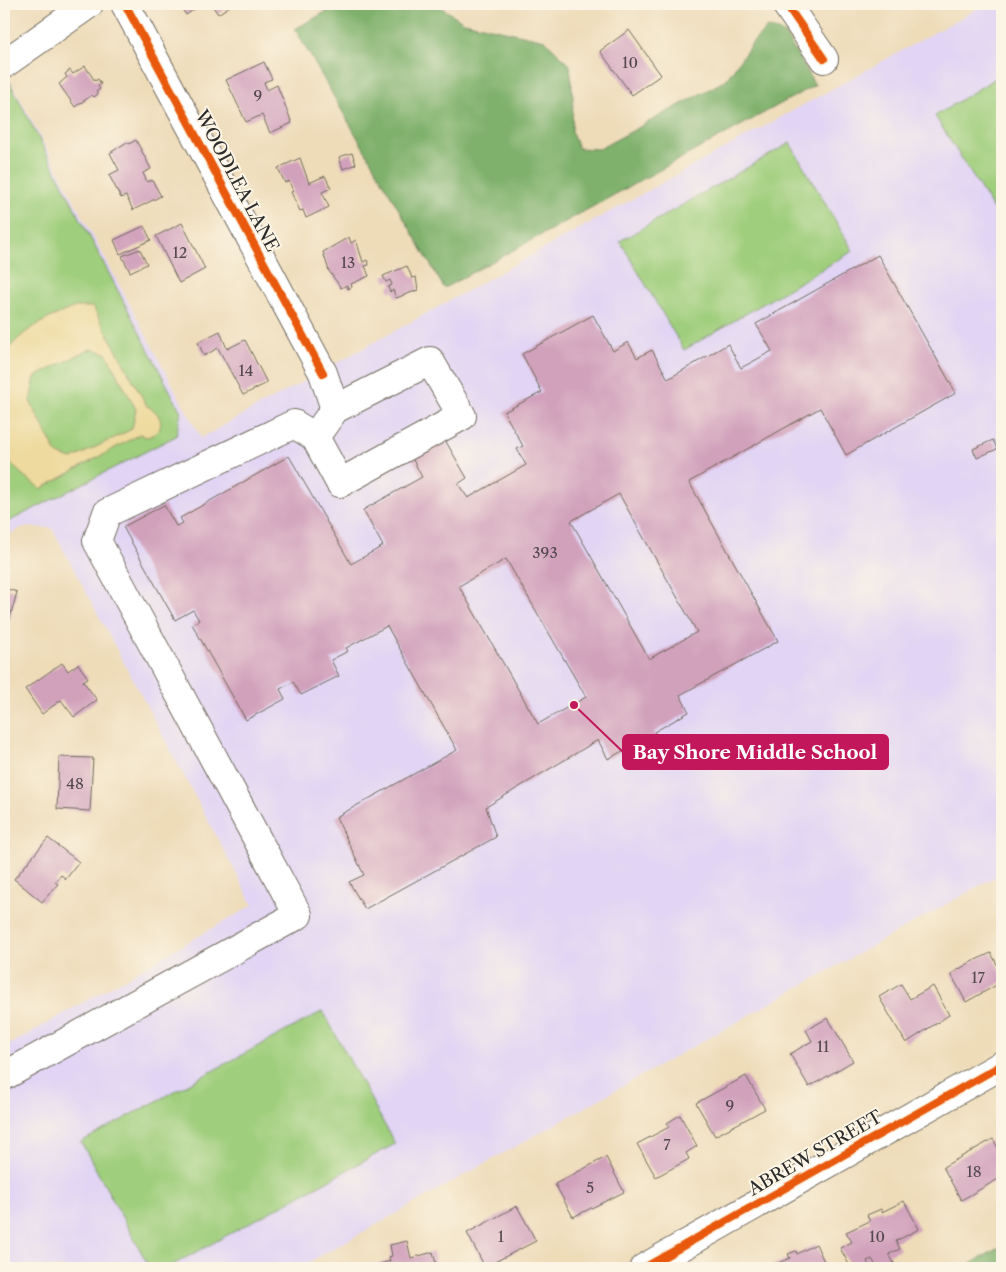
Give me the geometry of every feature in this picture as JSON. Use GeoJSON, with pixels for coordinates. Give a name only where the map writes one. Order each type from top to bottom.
{"type":"FeatureCollection","features":[{"type":"Feature","properties":{"kind":"street"},"geometry":{"type":"LineString","coordinates":[[4,64],[89,4]]}},
{"type":"Feature","properties":{"kind":"street","name":"WOODLEA LANE"},"geometry":{"type":"LineString","coordinates":[[125,4],[323,373],[335,410]]}},
{"type":"Feature","properties":{"kind":"street"},"geometry":{"type":"LineString","coordinates":[[786,4],[824,59]]}},
{"type":"Feature","properties":{"kind":"street"},"geometry":{"type":"LineString","coordinates":[[4,1076],[298,915],[98,541],[107,513],[294,424],[315,437],[340,483],[462,416],[430,361],[335,410],[315,437]]}},
{"type":"Feature","properties":{"kind":"street","name":"ABREW STREET"},"geometry":{"type":"LineString","coordinates":[[644,1268],[1002,1065]]}},
{"type":"Feature","properties":{"kind":"shaded area"},"geometry":{"type":"Polygon","coordinates":[[[986,4],[1002,4],[1002,873],[299,1268],[4,1268],[4,1048],[253,905],[52,528],[23,527],[4,537],[4,69],[201,438],[986,4]]]}},
{"type":"Feature","properties":{"kind":"green space"},"geometry":{"type":"Polygon","coordinates":[[[436,4],[464,22],[545,40],[570,65],[573,98],[572,132],[578,148],[599,149],[726,80],[753,42],[767,28],[784,33],[815,85],[444,288],[295,29],[338,5],[436,4]]]}},
{"type":"Feature","properties":{"kind":"green space"},"geometry":{"type":"Polygon","coordinates":[[[1002,74],[1002,223],[935,116],[1002,74]]]}},
{"type":"Feature","properties":{"kind":"green space"},"geometry":{"type":"Polygon","coordinates":[[[9,81],[181,412],[176,436],[4,524],[4,85],[9,81]]]}},
{"type":"Feature","properties":{"kind":"green space"},"geometry":{"type":"Polygon","coordinates":[[[790,143],[853,251],[684,350],[620,241],[790,143]]]}},
{"type":"Feature","properties":{"kind":"green space"},"geometry":{"type":"Polygon","coordinates":[[[323,1011],[395,1144],[167,1268],[150,1268],[81,1142],[323,1011]]]}},
{"type":"Feature","properties":{"kind":"green space"},"geometry":{"type":"Polygon","coordinates":[[[1002,1246],[1002,1268],[963,1268],[1002,1246]]]}},
{"type":"Feature","properties":{"kind":"sand"},"geometry":{"type":"Polygon","coordinates":[[[75,307],[93,307],[147,406],[153,409],[160,418],[161,423],[160,428],[153,435],[146,437],[140,434],[41,489],[15,468],[4,452],[4,356],[26,332],[45,320],[75,307]],[[90,349],[35,377],[30,401],[57,454],[72,459],[132,429],[136,409],[106,353],[90,349]]]}},
{"type":"Feature","properties":{"kind":"building"},"geometry":{"type":"Polygon","coordinates":[[[179,4],[202,4],[186,15],[179,4]]]}},
{"type":"Feature","properties":{"kind":"building"},"geometry":{"type":"Polygon","coordinates":[[[211,4],[233,4],[218,14],[211,4]]]}},
{"type":"Feature","properties":{"kind":"building"},"geometry":{"type":"Polygon","coordinates":[[[629,30],[661,75],[632,95],[600,51],[629,30]]]}},
{"type":"Feature","properties":{"kind":"building"},"geometry":{"type":"Polygon","coordinates":[[[264,62],[272,79],[264,82],[267,90],[277,85],[292,123],[270,133],[262,115],[246,122],[226,80],[264,62]]]}},
{"type":"Feature","properties":{"kind":"building"},"geometry":{"type":"Polygon","coordinates":[[[85,66],[95,81],[98,79],[101,84],[98,86],[100,89],[94,97],[92,95],[75,107],[59,84],[67,77],[65,74],[70,70],[73,74],[85,66]]]}},
{"type":"Feature","properties":{"kind":"building"},"geometry":{"type":"Polygon","coordinates":[[[136,140],[151,169],[143,173],[147,182],[152,180],[161,196],[133,210],[126,196],[121,198],[109,175],[119,170],[110,153],[127,142],[129,144],[136,140]]]}},
{"type":"Feature","properties":{"kind":"building"},"geometry":{"type":"Polygon","coordinates":[[[352,153],[356,164],[343,169],[339,157],[352,153]]]}},
{"type":"Feature","properties":{"kind":"building"},"geometry":{"type":"Polygon","coordinates":[[[300,158],[309,183],[325,176],[331,188],[322,192],[329,207],[306,218],[303,210],[300,211],[291,192],[293,191],[289,181],[285,183],[278,168],[300,158]]]}},
{"type":"Feature","properties":{"kind":"building"},"geometry":{"type":"Polygon","coordinates":[[[182,223],[205,269],[179,283],[156,236],[182,223]]]}},
{"type":"Feature","properties":{"kind":"building"},"geometry":{"type":"Polygon","coordinates":[[[144,226],[151,240],[120,254],[114,240],[144,226]]]}},
{"type":"Feature","properties":{"kind":"building"},"geometry":{"type":"Polygon","coordinates":[[[349,237],[351,243],[356,240],[363,262],[367,260],[369,265],[365,266],[369,276],[351,284],[352,287],[348,289],[347,285],[341,288],[329,271],[323,252],[349,237]]]}},
{"type":"Feature","properties":{"kind":"building"},"geometry":{"type":"Polygon","coordinates":[[[140,249],[147,264],[130,272],[122,256],[140,249]]]}},
{"type":"Feature","properties":{"kind":"building"},"geometry":{"type":"Polygon","coordinates":[[[878,255],[956,393],[846,455],[820,408],[689,482],[778,641],[680,695],[689,712],[654,732],[659,741],[641,751],[637,743],[608,759],[598,740],[486,807],[496,837],[365,909],[349,882],[364,875],[336,817],[457,750],[387,626],[346,648],[348,651],[331,660],[339,676],[301,695],[293,682],[280,689],[285,699],[246,720],[192,624],[199,620],[193,610],[175,620],[123,527],[164,505],[176,526],[183,523],[180,518],[289,456],[351,564],[383,546],[363,510],[422,477],[412,458],[445,440],[467,478],[458,484],[468,498],[526,465],[517,449],[523,446],[504,412],[542,392],[522,354],[593,315],[613,351],[628,342],[637,358],[652,350],[668,379],[728,344],[741,368],[772,351],[756,324],[878,255]],[[619,494],[571,521],[649,659],[697,632],[619,494]],[[506,559],[459,586],[538,724],[586,697],[506,559]]]}},
{"type":"Feature","properties":{"kind":"building"},"geometry":{"type":"Polygon","coordinates":[[[407,266],[412,278],[416,277],[418,290],[396,298],[393,290],[390,292],[388,287],[392,285],[390,280],[386,282],[383,276],[407,266]]]}},
{"type":"Feature","properties":{"kind":"building"},"geometry":{"type":"Polygon","coordinates":[[[220,331],[227,349],[245,340],[267,383],[243,395],[218,348],[204,356],[198,342],[220,331]]]}},
{"type":"Feature","properties":{"kind":"building"},"geometry":{"type":"Polygon","coordinates":[[[993,440],[997,449],[977,458],[973,449],[993,440]]]}},
{"type":"Feature","properties":{"kind":"building"},"geometry":{"type":"Polygon","coordinates":[[[4,588],[17,592],[4,640],[4,588]]]}},
{"type":"Feature","properties":{"kind":"building"},"geometry":{"type":"Polygon","coordinates":[[[62,663],[68,671],[78,664],[88,678],[83,681],[97,700],[74,717],[61,700],[42,714],[25,689],[62,663]]]}},
{"type":"Feature","properties":{"kind":"building"},"geometry":{"type":"Polygon","coordinates":[[[59,757],[93,758],[90,811],[57,809],[59,757]]]}},
{"type":"Feature","properties":{"kind":"building"},"geometry":{"type":"Polygon","coordinates":[[[48,838],[79,862],[66,879],[61,875],[55,882],[58,884],[42,902],[14,879],[48,838]]]}},
{"type":"Feature","properties":{"kind":"building"},"geometry":{"type":"Polygon","coordinates":[[[991,953],[1002,974],[1002,982],[966,1002],[951,974],[991,953]]]}},
{"type":"Feature","properties":{"kind":"building"},"geometry":{"type":"Polygon","coordinates":[[[901,984],[910,999],[933,986],[949,1015],[906,1043],[879,997],[901,984]]]}},
{"type":"Feature","properties":{"kind":"building"},"geometry":{"type":"Polygon","coordinates":[[[828,1018],[853,1061],[809,1087],[790,1054],[812,1041],[806,1030],[828,1018]]]}},
{"type":"Feature","properties":{"kind":"building"},"geometry":{"type":"Polygon","coordinates":[[[746,1076],[765,1109],[715,1136],[696,1103],[746,1076]]]}},
{"type":"Feature","properties":{"kind":"building"},"geometry":{"type":"Polygon","coordinates":[[[680,1115],[697,1146],[686,1153],[689,1159],[656,1177],[637,1144],[669,1127],[667,1123],[680,1115]]]}},
{"type":"Feature","properties":{"kind":"building"},"geometry":{"type":"Polygon","coordinates":[[[993,1139],[1002,1156],[1002,1177],[961,1200],[943,1167],[993,1139]]]}},
{"type":"Feature","properties":{"kind":"building"},"geometry":{"type":"Polygon","coordinates":[[[606,1157],[624,1192],[573,1217],[555,1184],[606,1157]]]}},
{"type":"Feature","properties":{"kind":"building"},"geometry":{"type":"Polygon","coordinates":[[[904,1201],[919,1229],[896,1241],[900,1249],[889,1254],[896,1267],[877,1268],[872,1259],[867,1261],[870,1268],[851,1268],[840,1248],[852,1242],[846,1232],[870,1221],[867,1215],[881,1209],[882,1212],[904,1201]]]}},
{"type":"Feature","properties":{"kind":"building"},"geometry":{"type":"Polygon","coordinates":[[[517,1206],[536,1241],[485,1267],[467,1233],[517,1206]]]}},
{"type":"Feature","properties":{"kind":"building"},"geometry":{"type":"Polygon","coordinates":[[[407,1241],[411,1258],[433,1252],[437,1268],[365,1268],[390,1261],[389,1257],[392,1256],[390,1245],[407,1241]]]}},
{"type":"Feature","properties":{"kind":"building"},"geometry":{"type":"Polygon","coordinates":[[[816,1244],[827,1268],[766,1268],[790,1258],[788,1254],[796,1251],[797,1254],[816,1244]]]}},
{"type":"Feature","properties":{"kind":"cycle path"},"geometry":{"type":"LineString","coordinates":[[125,4],[323,373]]}},
{"type":"Feature","properties":{"kind":"cycle path"},"geometry":{"type":"LineString","coordinates":[[786,4],[824,59]]}},
{"type":"Feature","properties":{"kind":"cycle path"},"geometry":{"type":"LineString","coordinates":[[644,1268],[1002,1065]]}},
{"type":"Feature","properties":{"kind":"place","name":"Bay Shore Middle School"},"geometry":{"type":"Point","coordinates":[574,705]}}]}
